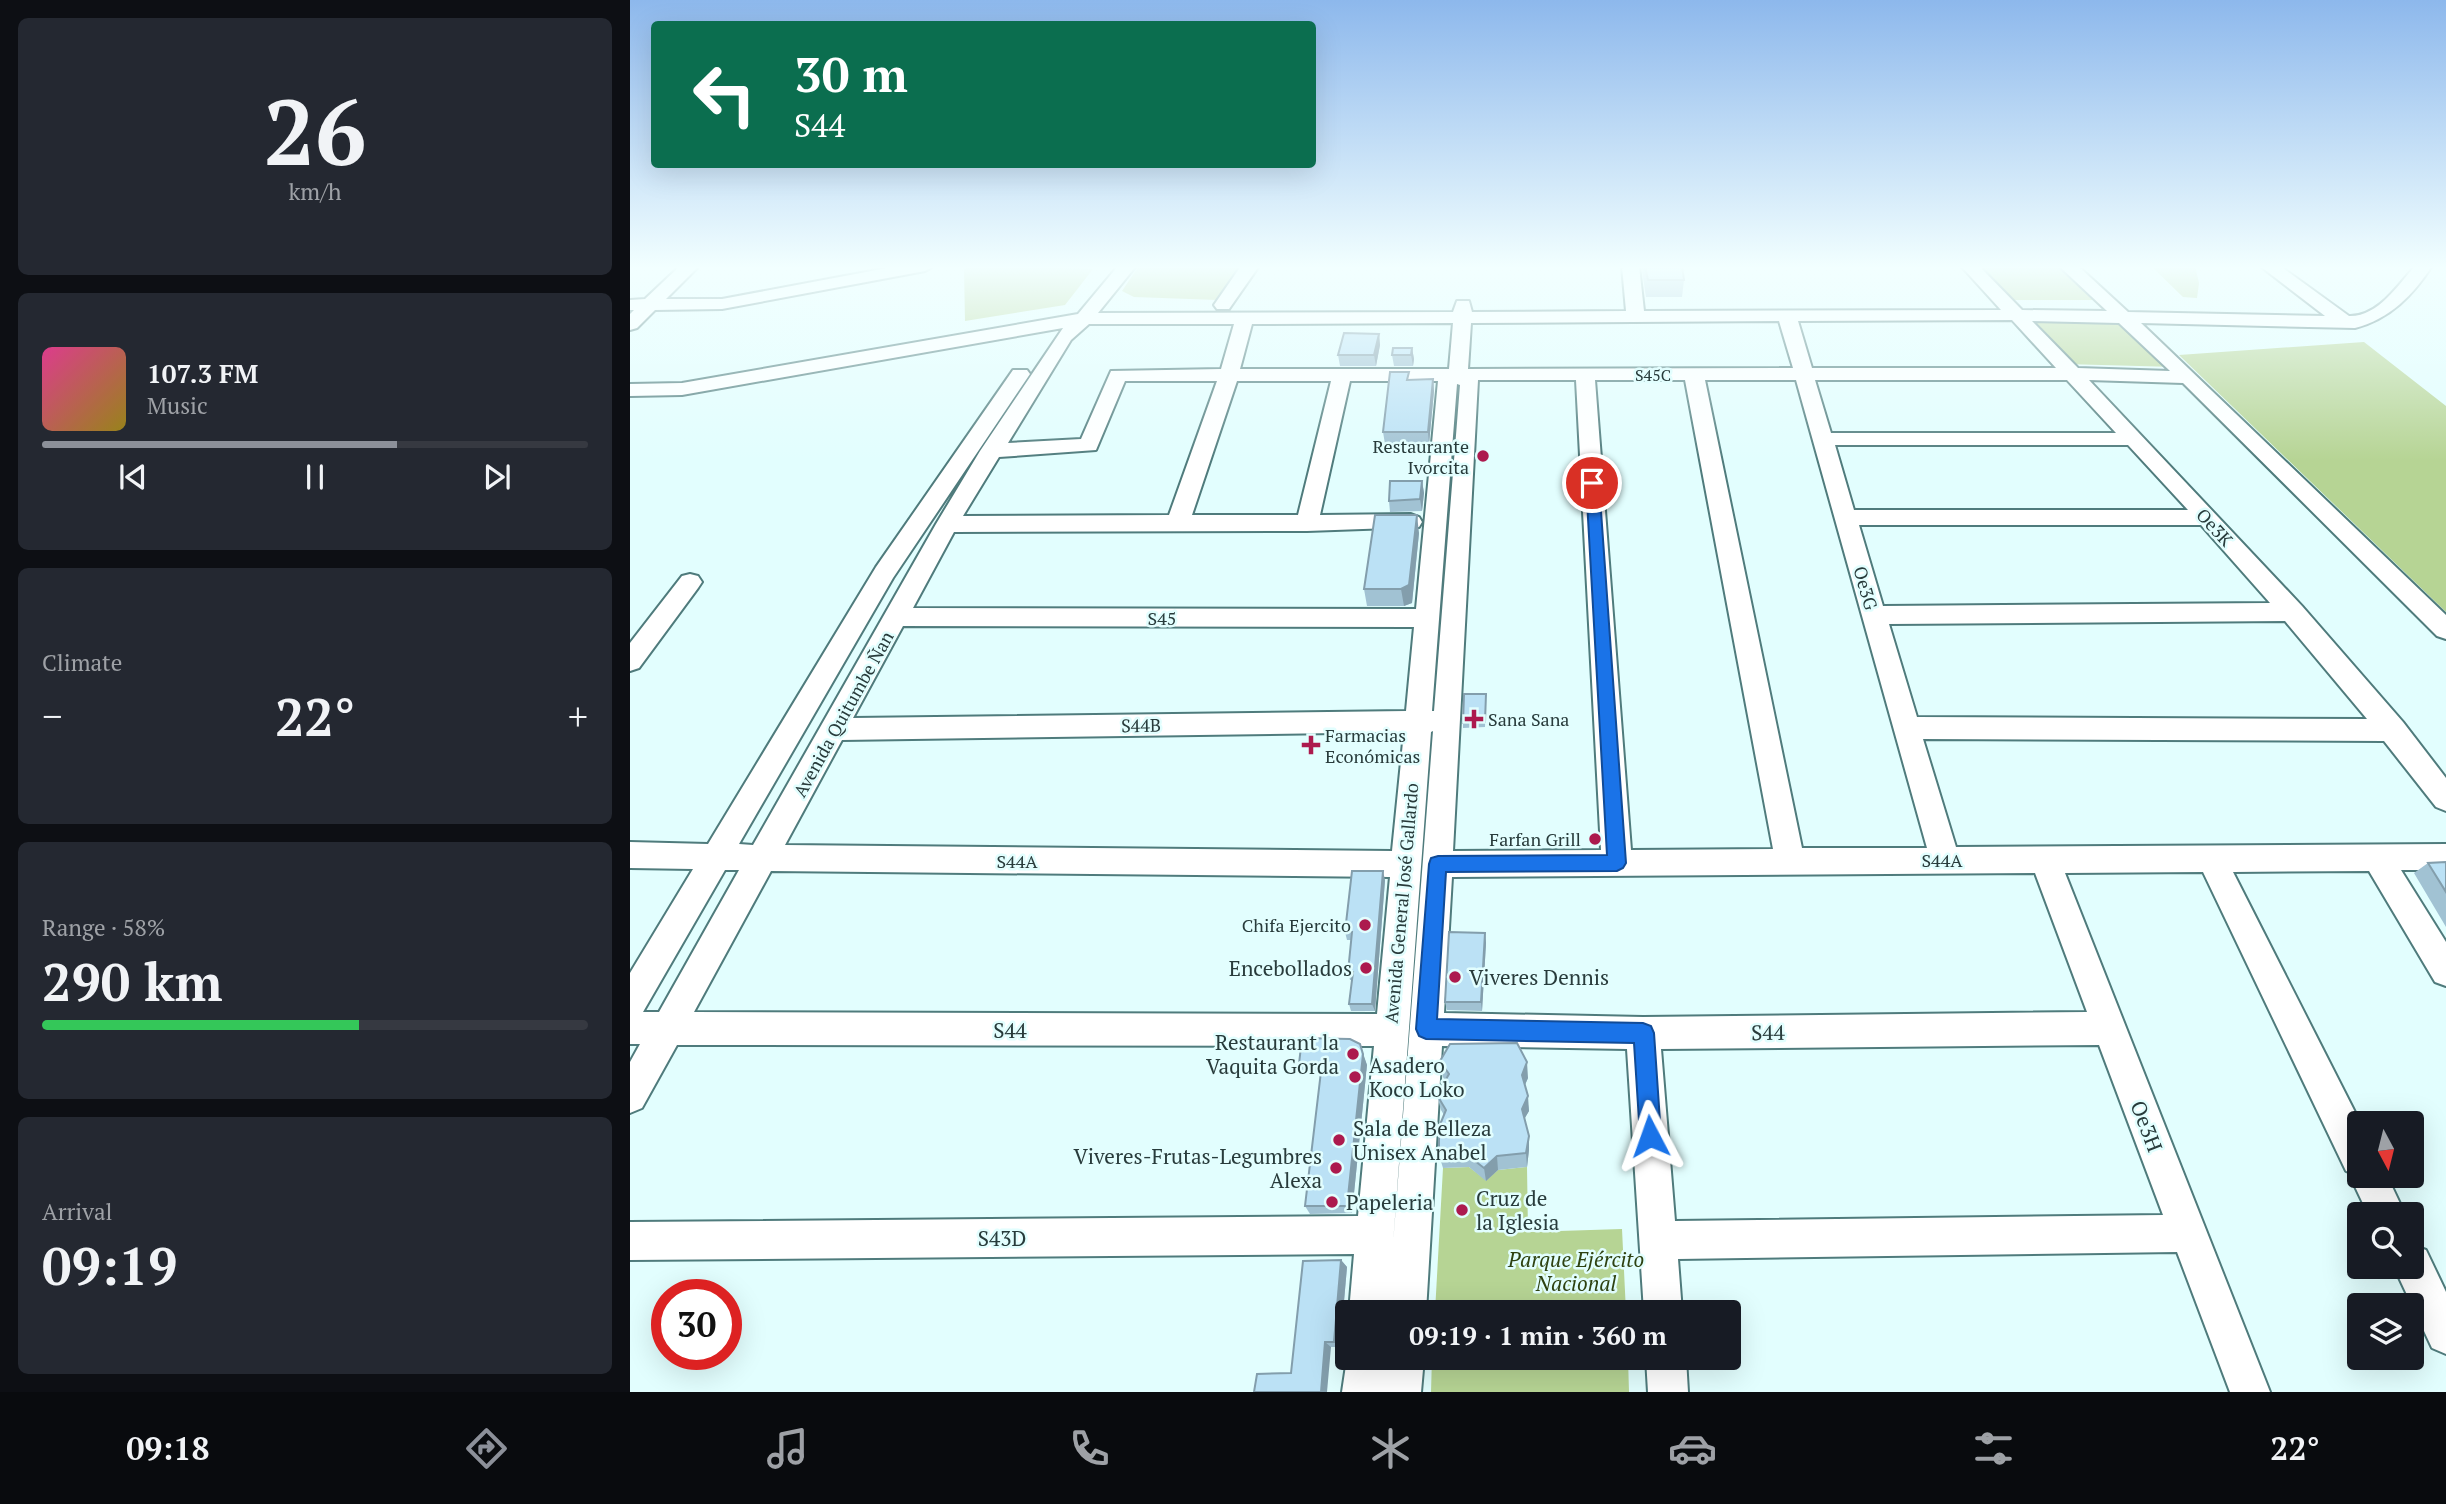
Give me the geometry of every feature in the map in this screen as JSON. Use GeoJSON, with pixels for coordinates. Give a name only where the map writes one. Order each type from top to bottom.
{"type":"FeatureCollection","features":[{"type":"Feature","properties":{"kind":"street"},"geometry":{"type":"LineString","coordinates":[[630,378],[692,377],[995,331]]}},
{"type":"Feature","properties":{"kind":"street"},"geometry":{"type":"LineString","coordinates":[[630,390],[682,389],[1007,331]]}},
{"type":"Feature","properties":{"kind":"street"},"geometry":{"type":"LineString","coordinates":[[630,1003],[884,573],[1065,331]]}},
{"type":"Feature","properties":{"kind":"street","name":"Avenida Quitumbe Ñan"},"geometry":{"type":"LineString","coordinates":[[630,1096],[947,524],[1066,331]]}},
{"type":"Feature","properties":{"kind":"street"},"geometry":{"type":"LineString","coordinates":[[1178,523],[1229,375],[1241,331]]}},
{"type":"Feature","properties":{"kind":"street","name":"Avenida General José Gallardo"},"geometry":{"type":"LineString","coordinates":[[1458,375],[1461,331]]}},
{"type":"Feature","properties":{"kind":"street","name":"Oe3G"},"geometry":{"type":"LineString","coordinates":[[1792,331],[1945,860]]}},
{"type":"Feature","properties":{"kind":"street","name":"Oe3K"},"geometry":{"type":"LineString","coordinates":[[2032,331],[2293,612],[2393,730],[2446,799]]}},
{"type":"Feature","properties":{"kind":"street"},"geometry":{"type":"LineString","coordinates":[[2137,331],[2188,377],[2446,630]]}},
{"type":"Feature","properties":{"kind":"street","name":"S45C"},"geometry":{"type":"LineString","coordinates":[[991,451],[1089,445],[1093,442],[1118,375],[2073,374],[2188,377]]}},
{"type":"Feature","properties":{"kind":"street"},"geometry":{"type":"LineString","coordinates":[[1307,523],[1342,375]]}},
{"type":"Feature","properties":{"kind":"street","name":"Avenida General José Gallardo"},"geometry":{"type":"LineString","coordinates":[[1408,1300],[1438,864],[1429,618],[1447,382],[1458,375]]}},
{"type":"Feature","properties":{"kind":"street","name":"Avenida General José Gallardo"},"geometry":{"type":"LineString","coordinates":[[1369,1300],[1404,864],[1432,721],[1470,383],[1458,375]]}},
{"type":"Feature","properties":{"kind":"street"},"geometry":{"type":"LineString","coordinates":[[1585,375],[1617,863]]}},
{"type":"Feature","properties":{"kind":"street"},"geometry":{"type":"LineString","coordinates":[[1694,375],[1790,862]]}},
{"type":"Feature","properties":{"kind":"street"},"geometry":{"type":"LineString","coordinates":[[1824,439],[2134,439]]}},
{"type":"Feature","properties":{"kind":"street"},"geometry":{"type":"LineString","coordinates":[[1846,517],[2207,518]]}},
{"type":"Feature","properties":{"kind":"street"},"geometry":{"type":"LineString","coordinates":[[947,524],[1437,522]]}},
{"type":"Feature","properties":{"kind":"street"},"geometry":{"type":"LineString","coordinates":[[630,661],[690,582]]}},
{"type":"Feature","properties":{"kind":"street"},"geometry":{"type":"LineString","coordinates":[[1874,615],[2293,612]]}},
{"type":"Feature","properties":{"kind":"street","name":"S45"},"geometry":{"type":"LineString","coordinates":[[896,617],[1429,618]]}},
{"type":"Feature","properties":{"kind":"street","name":"S44B"},"geometry":{"type":"LineString","coordinates":[[835,729],[1432,721]]}},
{"type":"Feature","properties":{"kind":"street"},"geometry":{"type":"LineString","coordinates":[[1907,728],[2393,730]]}},
{"type":"Feature","properties":{"kind":"street","name":"S44A"},"geometry":{"type":"LineString","coordinates":[[630,855],[1404,864]]}},
{"type":"Feature","properties":{"kind":"street","name":"S44A"},"geometry":{"type":"LineString","coordinates":[[1438,864],[2446,856]]}},
{"type":"Feature","properties":{"kind":"street"},"geometry":{"type":"LineString","coordinates":[[2377,857],[2446,971]]}},
{"type":"Feature","properties":{"kind":"street"},"geometry":{"type":"LineString","coordinates":[[2211,859],[2347,1134]]}},
{"type":"Feature","properties":{"kind":"street","name":"Oe3H"},"geometry":{"type":"LineString","coordinates":[[2045,860],[2250,1392]]}},
{"type":"Feature","properties":{"kind":"street","name":"S44"},"geometry":{"type":"LineString","coordinates":[[630,1028],[1391,1030]]}},
{"type":"Feature","properties":{"kind":"street","name":"S44"},"geometry":{"type":"LineString","coordinates":[[1426,1029],[1643,1033],[2110,1028]]}},
{"type":"Feature","properties":{"kind":"street"},"geometry":{"type":"LineString","coordinates":[[1643,1033],[1662,1300]]}},
{"type":"Feature","properties":{"kind":"street"},"geometry":{"type":"LineString","coordinates":[[1657,1240],[2189,1233]]}},
{"type":"Feature","properties":{"kind":"street","name":"S43D"},"geometry":{"type":"LineString","coordinates":[[630,1241],[1374,1235]]}},
{"type":"Feature","properties":{"kind":"street"},"geometry":{"type":"LineString","coordinates":[[2419,1279],[2446,1334]]}},
{"type":"Feature","properties":{"kind":"street"},"geometry":{"type":"LineString","coordinates":[[1362,1392],[1364,1370]]}},
{"type":"Feature","properties":{"kind":"street"},"geometry":{"type":"LineString","coordinates":[[1401,1392],[1403,1370]]}},
{"type":"Feature","properties":{"kind":"street"},"geometry":{"type":"LineString","coordinates":[[1667,1370],[1668,1392]]}},
{"type":"Feature","properties":{"kind":"green space"},"geometry":{"type":"Polygon","coordinates":[[[2032,331],[2136,331],[2176,367],[2064,364],[2032,331]]]}},
{"type":"Feature","properties":{"kind":"green space"},"geometry":{"type":"Polygon","coordinates":[[[2364,342],[2446,406],[2446,612],[2179,355],[2364,342]]]}},
{"type":"Feature","properties":{"kind":"green space","name":"Parque Ejército Nacional"},"geometry":{"type":"Polygon","coordinates":[[[1469,1167],[1486,1180],[1498,1170],[1527,1167],[1528,1232],[1622,1229],[1625,1300],[1436,1300],[1443,1168],[1469,1167]]]}},
{"type":"Feature","properties":{"kind":"green space"},"geometry":{"type":"Polygon","coordinates":[[[1432,1370],[1628,1370],[1629,1392],[1431,1392],[1432,1370]]]}},
{"type":"Feature","properties":{"kind":"building"},"geometry":{"type":"Polygon","coordinates":[[[1344,333],[1379,334],[1374,355],[1338,355],[1344,333]]]}},
{"type":"Feature","properties":{"kind":"building"},"geometry":{"type":"Polygon","coordinates":[[[1393,348],[1412,348],[1411,355],[1392,355],[1393,348]]]}},
{"type":"Feature","properties":{"kind":"building"},"geometry":{"type":"Polygon","coordinates":[[[1390,372],[1409,372],[1407,380],[1433,379],[1428,432],[1383,432],[1390,372]]]}},
{"type":"Feature","properties":{"kind":"building"},"geometry":{"type":"Polygon","coordinates":[[[1390,481],[1422,481],[1420,499],[1389,501],[1390,481]]]}},
{"type":"Feature","properties":{"kind":"building"},"geometry":{"type":"Polygon","coordinates":[[[1375,515],[1417,515],[1409,585],[1401,589],[1364,589],[1375,515]]]}},
{"type":"Feature","properties":{"kind":"building"},"geometry":{"type":"Polygon","coordinates":[[[1464,694],[1486,694],[1485,722],[1463,723],[1464,694]]]}},
{"type":"Feature","properties":{"kind":"building"},"geometry":{"type":"Polygon","coordinates":[[[2446,862],[2446,892],[2428,863],[2446,862]]]}},
{"type":"Feature","properties":{"kind":"building"},"geometry":{"type":"Polygon","coordinates":[[[1352,871],[1383,871],[1372,1004],[1349,1004],[1353,972],[1348,972],[1352,932],[1345,932],[1352,871]]]}},
{"type":"Feature","properties":{"kind":"building"},"geometry":{"type":"Polygon","coordinates":[[[1449,932],[1485,933],[1481,1002],[1445,1002],[1449,932]]]}},
{"type":"Feature","properties":{"kind":"building"},"geometry":{"type":"Polygon","coordinates":[[[1302,1038],[1350,1039],[1360,1044],[1363,1054],[1347,1206],[1305,1206],[1322,1063],[1299,1064],[1302,1038]]]}},
{"type":"Feature","properties":{"kind":"building"},"geometry":{"type":"Polygon","coordinates":[[[1517,1043],[1527,1062],[1522,1075],[1528,1096],[1522,1109],[1529,1136],[1526,1153],[1497,1156],[1484,1168],[1466,1154],[1439,1155],[1439,1127],[1446,1110],[1437,1095],[1449,1074],[1440,1061],[1450,1044],[1517,1043]]]}},
{"type":"Feature","properties":{"kind":"building"},"geometry":{"type":"Polygon","coordinates":[[[1341,1260],[1338,1300],[1335,1300],[1334,1342],[1325,1342],[1321,1392],[1254,1392],[1257,1374],[1291,1373],[1303,1261],[1341,1260]]]}},
{"type":"Feature","properties":{"kind":"place","name":"Restaurante Ivorcita"},"geometry":{"type":"Point","coordinates":[1483,456]}},
{"type":"Feature","properties":{"kind":"place","name":"Sana Sana"},"geometry":{"type":"Point","coordinates":[1474,719]}},
{"type":"Feature","properties":{"kind":"place","name":"Farmacias Económicas"},"geometry":{"type":"Point","coordinates":[1311,745]}},
{"type":"Feature","properties":{"kind":"place","name":"Farfan Grill"},"geometry":{"type":"Point","coordinates":[1595,839]}},
{"type":"Feature","properties":{"kind":"place","name":"Chifa Ejercito"},"geometry":{"type":"Point","coordinates":[1365,925]}},
{"type":"Feature","properties":{"kind":"place","name":"Encebollados"},"geometry":{"type":"Point","coordinates":[1366,968]}},
{"type":"Feature","properties":{"kind":"place","name":"Viveres Dennis"},"geometry":{"type":"Point","coordinates":[1455,977]}},
{"type":"Feature","properties":{"kind":"place","name":"Restaurant la Vaquita Gorda"},"geometry":{"type":"Point","coordinates":[1353,1054]}},
{"type":"Feature","properties":{"kind":"place","name":"Asadero Koco Loko"},"geometry":{"type":"Point","coordinates":[1355,1077]}},
{"type":"Feature","properties":{"kind":"place","name":"Sala de Belleza Unisex Anabel"},"geometry":{"type":"Point","coordinates":[1339,1140]}},
{"type":"Feature","properties":{"kind":"place","name":"Viveres-Frutas-Legumbres Alexa"},"geometry":{"type":"Point","coordinates":[1336,1168]}},
{"type":"Feature","properties":{"kind":"place","name":"Papeleria"},"geometry":{"type":"Point","coordinates":[1332,1202]}},
{"type":"Feature","properties":{"kind":"place","name":"Cruz de la Iglesia"},"geometry":{"type":"Point","coordinates":[1462,1210]}},
{"type":"Feature","properties":{"kind":"route"},"geometry":{"type":"LineString","coordinates":[[1592,483],[1617,863],[1438,864],[1426,1029],[1643,1033],[1650,1136]]}}]}
